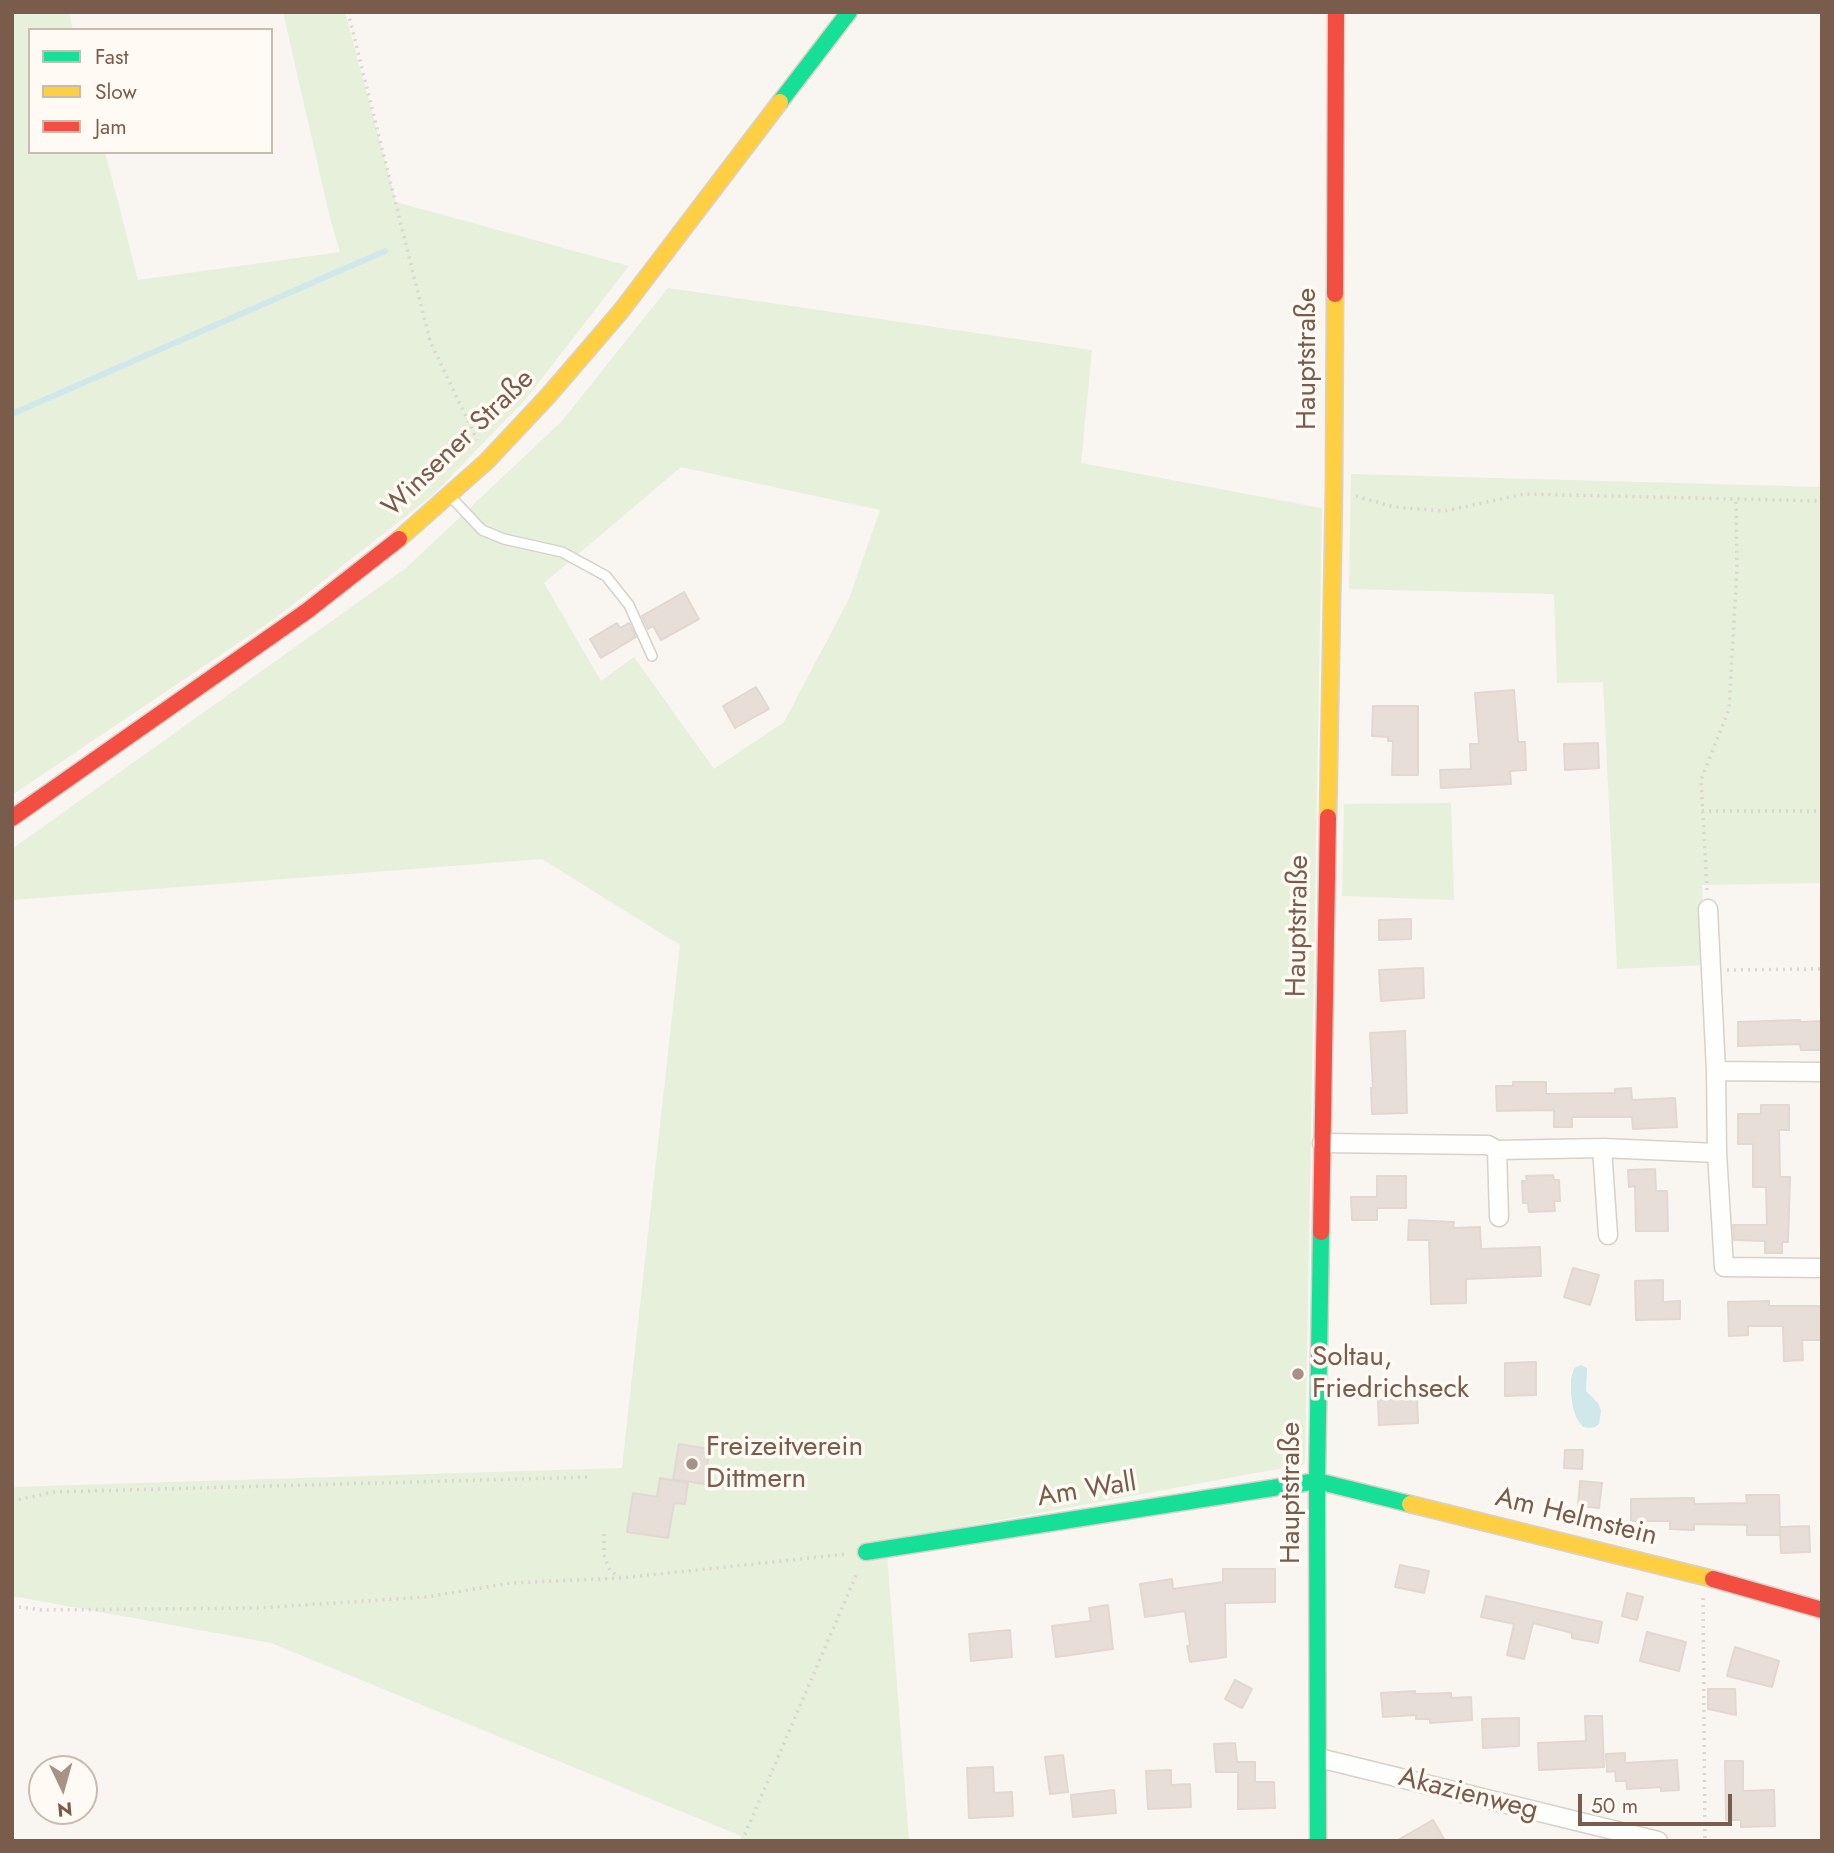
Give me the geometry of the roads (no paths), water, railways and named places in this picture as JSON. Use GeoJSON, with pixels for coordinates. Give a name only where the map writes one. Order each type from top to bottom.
{"type":"FeatureCollection","features":[{"type":"Feature","properties":{"kind":"street","name":"Winsener Straße"},"geometry":{"type":"LineString","coordinates":[[12,818],[307,611],[395,543],[487,461],[548,397],[621,311],[849,12]]}},
{"type":"Feature","properties":{"kind":"street","name":"Hauptstraße"},"geometry":{"type":"LineString","coordinates":[[1318,1841],[1317,1481],[1334,490],[1336,12]]}},
{"type":"Feature","properties":{"kind":"street"},"geometry":{"type":"LineString","coordinates":[[1708,909],[1724,1267],[1822,1268]]}},
{"type":"Feature","properties":{"kind":"street"},"geometry":{"type":"LineString","coordinates":[[1716,1071],[1822,1072]]}},
{"type":"Feature","properties":{"kind":"street"},"geometry":{"type":"LineString","coordinates":[[1322,1143],[1488,1145],[1497,1150],[1602,1149],[1717,1153]]}},
{"type":"Feature","properties":{"kind":"street"},"geometry":{"type":"LineString","coordinates":[[1602,1149],[1608,1235]]}},
{"type":"Feature","properties":{"kind":"street"},"geometry":{"type":"LineString","coordinates":[[1497,1150],[1499,1217]]}},
{"type":"Feature","properties":{"kind":"street","name":"Am Wall"},"geometry":{"type":"LineString","coordinates":[[866,1552],[1317,1481]]}},
{"type":"Feature","properties":{"kind":"street","name":"Am Helmstein"},"geometry":{"type":"LineString","coordinates":[[1317,1481],[1702,1576],[1822,1609]]}},
{"type":"Feature","properties":{"kind":"street","name":"Akazienweg"},"geometry":{"type":"LineString","coordinates":[[1319,1759],[1612,1835],[1658,1841]]}},
{"type":"Feature","properties":{"kind":"lane"},"geometry":{"type":"LineString","coordinates":[[449,495],[482,530],[504,540],[562,552],[606,576],[629,605],[652,656]]}},
{"type":"Feature","properties":{"kind":"water"},"geometry":{"type":"Polygon","coordinates":[[[1581,1365],[1587,1368],[1586,1391],[1598,1403],[1601,1411],[1599,1424],[1595,1427],[1583,1427],[1573,1408],[1571,1379],[1574,1368],[1581,1365]]]}},
{"type":"Feature","properties":{"kind":"waterway"},"geometry":{"type":"LineString","coordinates":[[12,414],[385,251]]}},
{"type":"Feature","properties":{"kind":"place","name":"Soltau, Friedrichseck"},"geometry":{"type":"Point","coordinates":[1298,1374]}},
{"type":"Feature","properties":{"kind":"place","name":"Freizeitverein Dittmern"},"geometry":{"type":"Point","coordinates":[692,1464]}}]}
